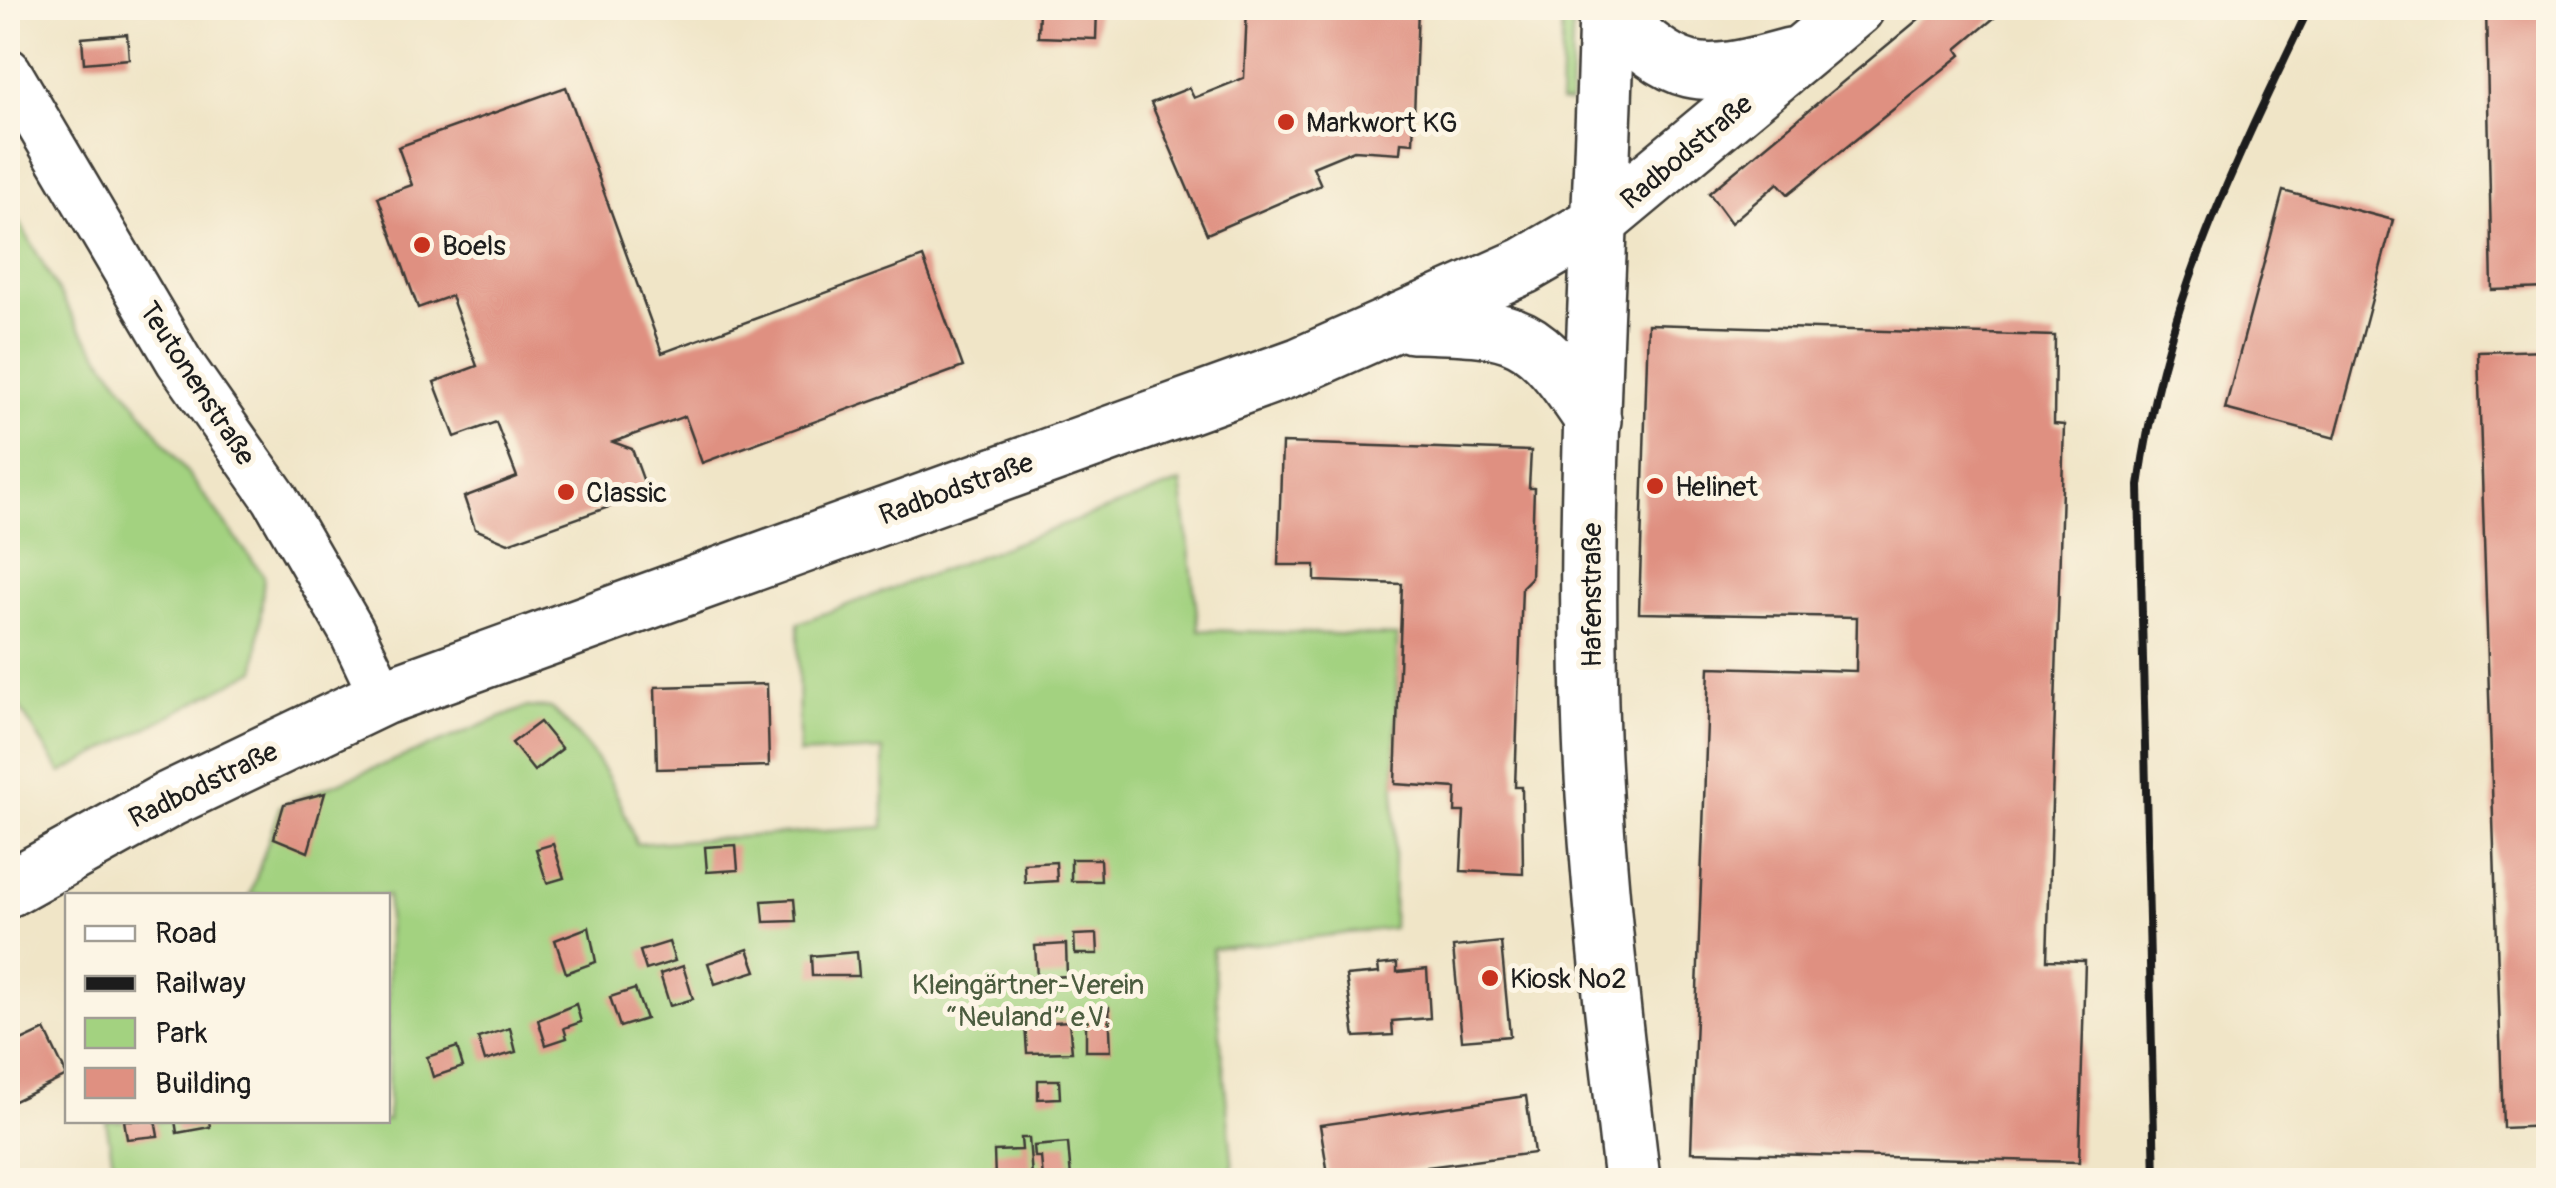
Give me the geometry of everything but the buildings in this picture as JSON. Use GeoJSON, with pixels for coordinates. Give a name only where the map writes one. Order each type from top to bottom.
{"type":"FeatureCollection","features":[{"type":"Feature","properties":{"kind":"main road"},"geometry":{"type":"LineString","coordinates":[[1607,8],[1656,55],[1689,71],[1734,71],[1803,52]]}},
{"type":"Feature","properties":{"kind":"main road","name":"Hafenstraße"},"geometry":{"type":"LineString","coordinates":[[1607,8],[1593,420],[1591,733],[1601,921],[1632,1180]]}},
{"type":"Feature","properties":{"kind":"main road","name":"Radbodstraße"},"geometry":{"type":"LineString","coordinates":[[8,889],[170,799],[383,697],[1300,365],[1524,266],[1598,224],[1856,8]]}},
{"type":"Feature","properties":{"kind":"main road"},"geometry":{"type":"LineString","coordinates":[[1397,325],[1494,327],[1510,332],[1562,373],[1593,420]]}},
{"type":"Feature","properties":{"kind":"street","name":"Teutonenstraße"},"geometry":{"type":"LineString","coordinates":[[8,72],[179,360],[275,498],[351,630],[383,697]]}},
{"type":"Feature","properties":{"kind":"green space"},"geometry":{"type":"Polygon","coordinates":[[[1563,8],[1573,8],[1570,103],[1560,102],[1563,8]]]}},
{"type":"Feature","properties":{"kind":"green space"},"geometry":{"type":"Polygon","coordinates":[[[8,202],[78,326],[264,576],[256,670],[61,773],[8,689],[8,202]]]}},
{"type":"Feature","properties":{"kind":"green space","name":"Kleingärtner-Verein “Neuland” e.V."},"geometry":{"type":"Polygon","coordinates":[[[1181,482],[1199,630],[1397,636],[1393,928],[1212,949],[1234,1180],[116,1180],[106,1123],[390,1123],[390,893],[251,893],[280,806],[527,707],[551,708],[582,740],[613,786],[636,844],[884,827],[883,750],[799,754],[798,623],[1181,482]]]}},
{"type":"Feature","properties":{"kind":"railway"},"geometry":{"type":"LineString","coordinates":[[2155,1180],[2139,486],[2150,421],[2183,299],[2228,182],[2309,8]]}},
{"type":"Feature","properties":{"kind":"place","name":"Markwort KG"},"geometry":{"type":"Point","coordinates":[1286,122]}},
{"type":"Feature","properties":{"kind":"place","name":"Boels"},"geometry":{"type":"Point","coordinates":[422,245]}},
{"type":"Feature","properties":{"kind":"place","name":"Helinet"},"geometry":{"type":"Point","coordinates":[1655,486]}},
{"type":"Feature","properties":{"kind":"place","name":"Classic"},"geometry":{"type":"Point","coordinates":[566,492]}},
{"type":"Feature","properties":{"kind":"place","name":"Kiosk No2"},"geometry":{"type":"Point","coordinates":[1490,978]}}]}
